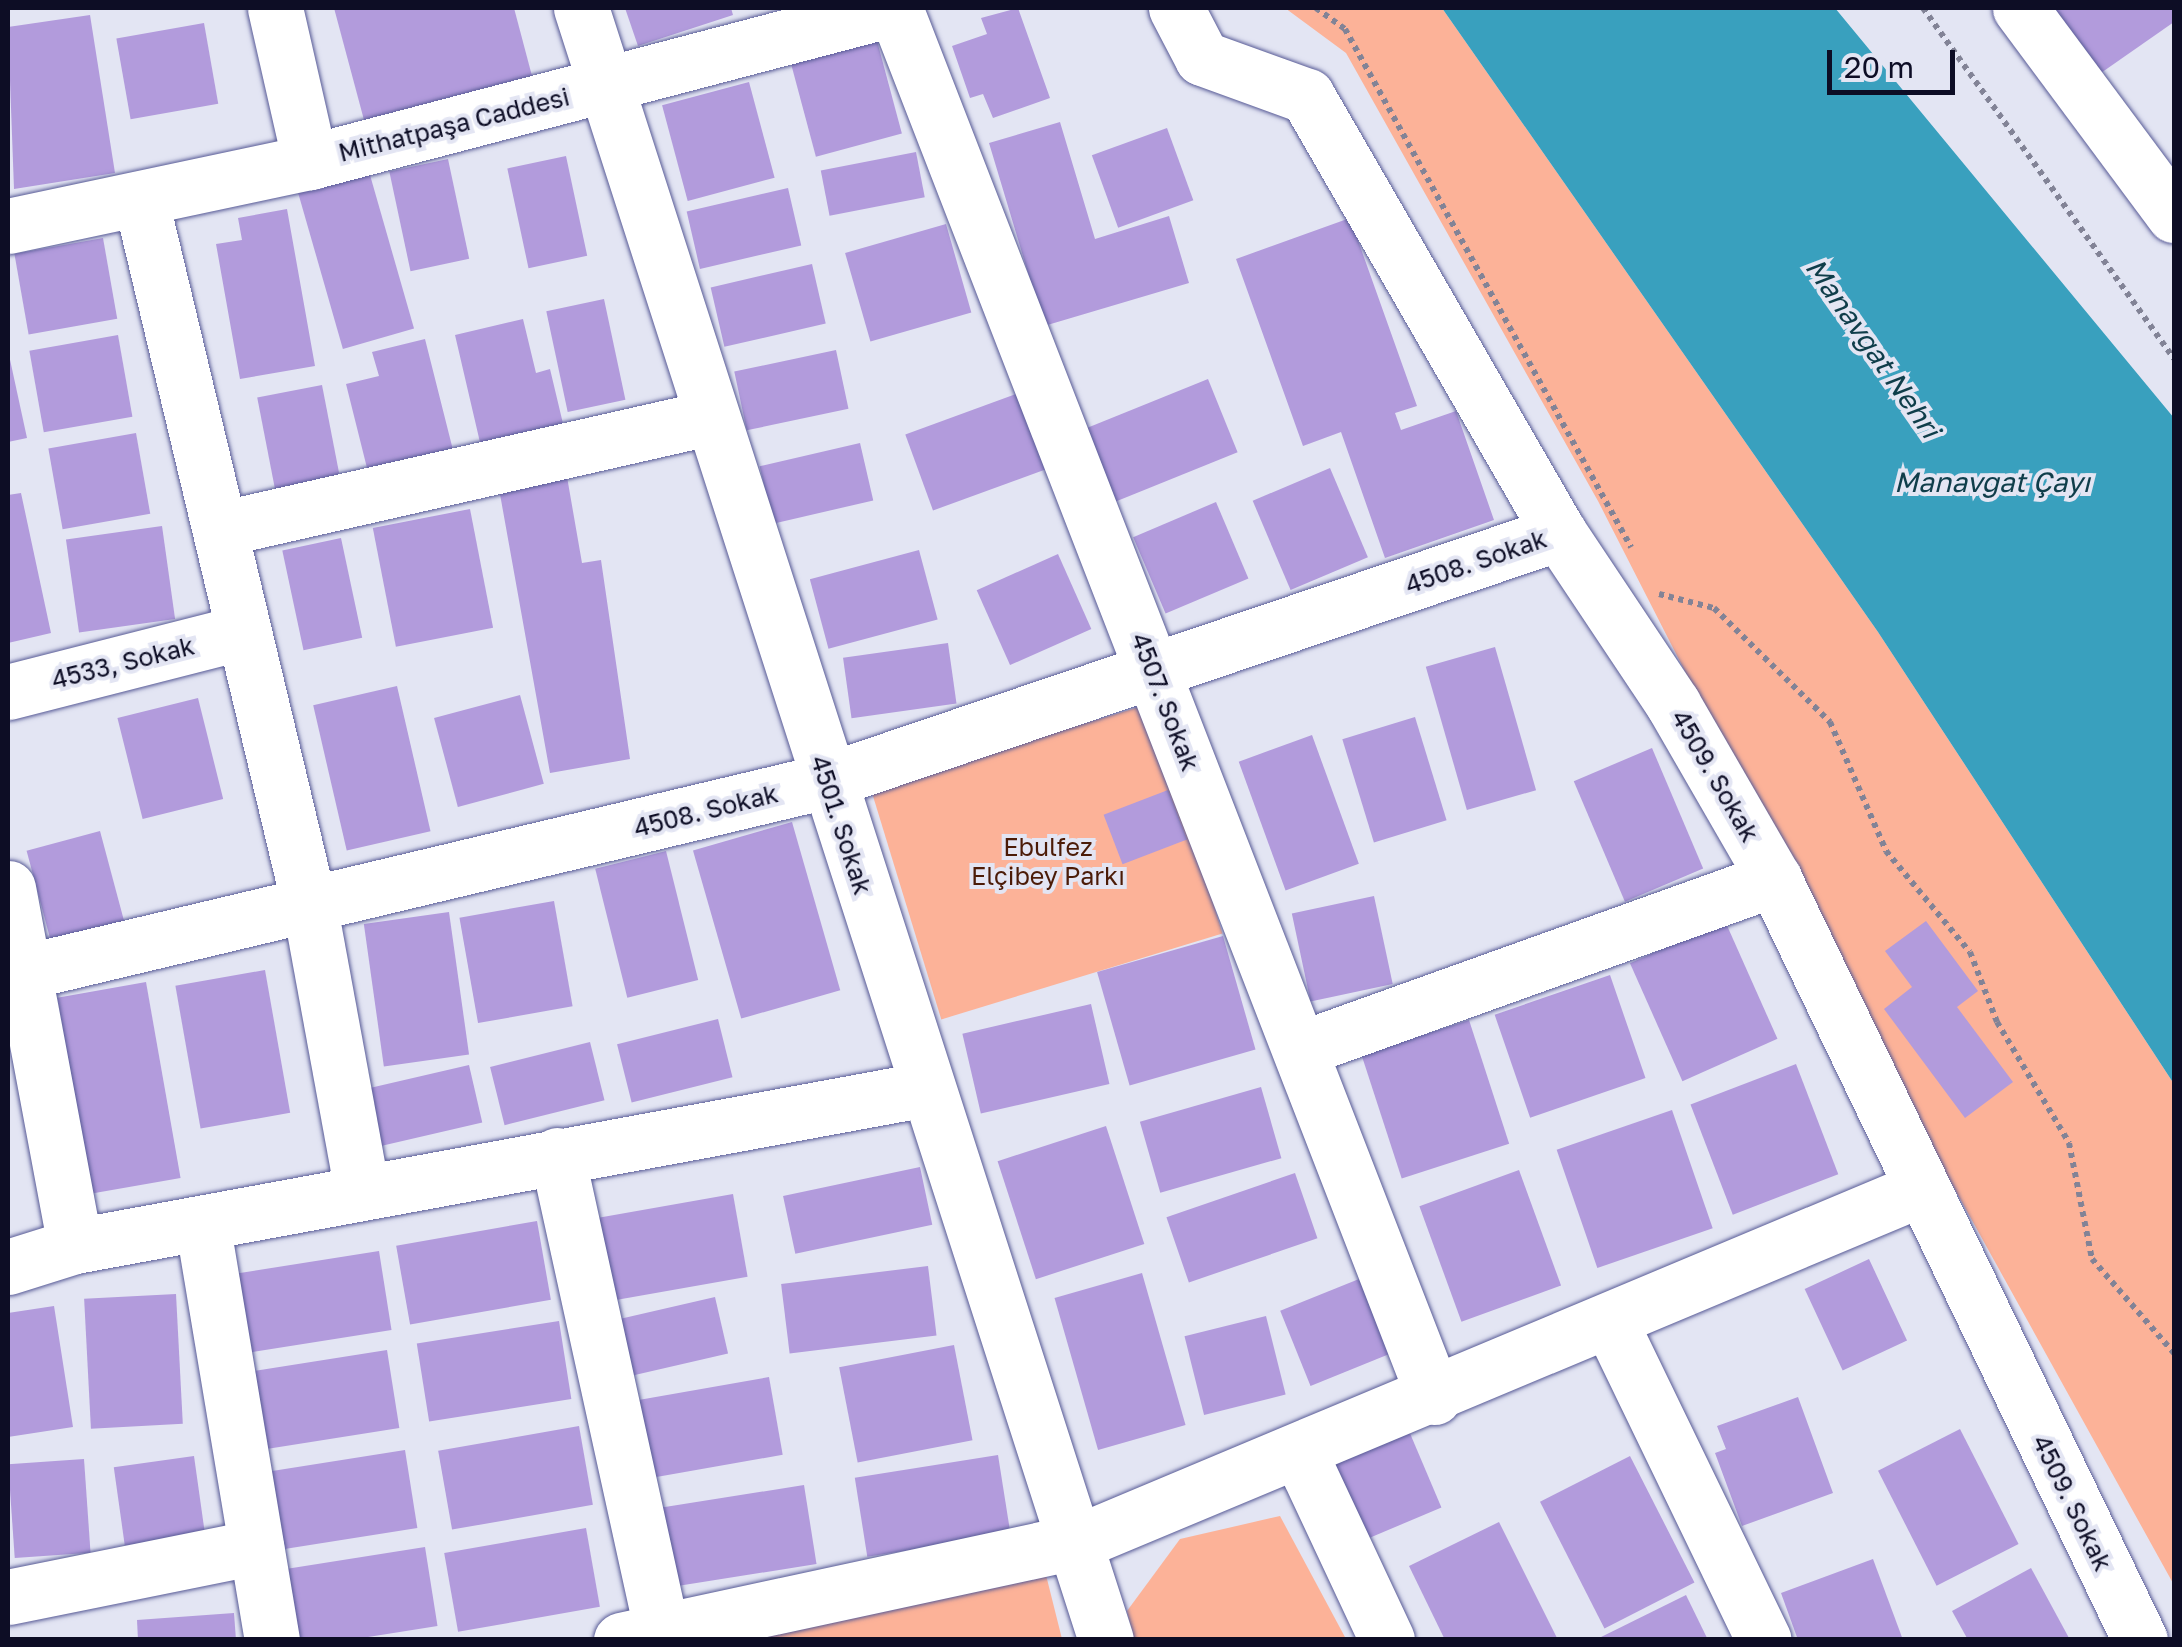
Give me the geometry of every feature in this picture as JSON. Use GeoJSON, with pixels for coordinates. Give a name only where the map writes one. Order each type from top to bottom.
{"type":"FeatureCollection","features":[{"type":"Feature","properties":{"kind":"street"},"geometry":{"type":"LineString","coordinates":[[275,8],[310,162]]}},
{"type":"Feature","properties":{"kind":"street","name":"4501. Sokak"},"geometry":{"type":"LineString","coordinates":[[581,8],[926,1089],[1080,1541],[1106,1640]]}},
{"type":"Feature","properties":{"kind":"street","name":"Mithatpaşa Caddesi"},"geometry":{"type":"LineString","coordinates":[[8,226],[310,162],[895,8]]}},
{"type":"Feature","properties":{"kind":"street","name":"4507. Sokak"},"geometry":{"type":"LineString","coordinates":[[895,8],[1434,1397]]}},
{"type":"Feature","properties":{"kind":"street","name":"4509. Sokak"},"geometry":{"type":"LineString","coordinates":[[1176,8],[1202,58],[1306,96],[1559,533],[1673,704],[1774,880],[1916,1191],[2140,1640]]}},
{"type":"Feature","properties":{"kind":"street"},"geometry":{"type":"LineString","coordinates":[[2020,8],[2171,204]]}},
{"type":"Feature","properties":{"kind":"street"},"geometry":{"type":"LineString","coordinates":[[140,201],[224,528],[239,634],[310,908],[362,1192]]}},
{"type":"Feature","properties":{"kind":"street"},"geometry":{"type":"LineString","coordinates":[[224,528],[711,417]]}},
{"type":"Feature","properties":{"kind":"street","name":"4508. Sokak"},"geometry":{"type":"LineString","coordinates":[[17,975],[310,908],[826,781],[1155,674],[1559,533]]}},
{"type":"Feature","properties":{"kind":"street","name":"4533, Sokak"},"geometry":{"type":"LineString","coordinates":[[8,692],[239,634]]}},
{"type":"Feature","properties":{"kind":"street"},"geometry":{"type":"LineString","coordinates":[[1300,1049],[1774,880]]}},
{"type":"Feature","properties":{"kind":"street"},"geometry":{"type":"LineString","coordinates":[[8,888],[17,975],[76,1246]]}},
{"type":"Feature","properties":{"kind":"street"},"geometry":{"type":"LineString","coordinates":[[8,1267],[76,1246],[203,1228],[362,1192],[926,1089]]}},
{"type":"Feature","properties":{"kind":"street"},"geometry":{"type":"LineString","coordinates":[[557,1155],[641,1635],[1080,1541],[1300,1454],[1916,1191]]}},
{"type":"Feature","properties":{"kind":"street"},"geometry":{"type":"LineString","coordinates":[[203,1228],[272,1640]]}},
{"type":"Feature","properties":{"kind":"street"},"geometry":{"type":"LineString","coordinates":[[1610,1322],[1764,1640]]}},
{"type":"Feature","properties":{"kind":"street"},"geometry":{"type":"LineString","coordinates":[[1300,1454],[1387,1640]]}},
{"type":"Feature","properties":{"kind":"street"},"geometry":{"type":"LineString","coordinates":[[8,1597],[256,1547]]}},
{"type":"Feature","properties":{"kind":"path"},"geometry":{"type":"LineString","coordinates":[[1923,8],[2174,358]]}},
{"type":"Feature","properties":{"kind":"path"},"geometry":{"type":"LineString","coordinates":[[1658,594],[1714,608],[1830,722],[1886,850],[1970,952],[1998,1022],[2070,1143],[2092,1259],[2174,1353]]}},
{"type":"Feature","properties":{"kind":"green space"},"geometry":{"type":"Polygon","coordinates":[[[1285,8],[1442,8],[1878,632],[2174,1084],[2174,1585],[1887,1067],[1598,501],[1346,53],[1285,8]]]}},
{"type":"Feature","properties":{"kind":"green space","name":"Ebulfez Elçibey Parkı"},"geometry":{"type":"Polygon","coordinates":[[[1152,703],[1222,933],[941,1019],[871,789],[1152,703]]]}},
{"type":"Feature","properties":{"kind":"green space"},"geometry":{"type":"Polygon","coordinates":[[[1280,1516],[1346,1639],[1134,1639],[1127,1611],[1180,1539],[1280,1516]]]}},
{"type":"Feature","properties":{"kind":"green space"},"geometry":{"type":"Polygon","coordinates":[[[1045,1571],[1062,1639],[742,1640],[1045,1571]]]}},
{"type":"Feature","properties":{"kind":"water","name":"Manavgat Çayı"},"geometry":{"type":"Polygon","coordinates":[[[1442,8],[1835,8],[2174,418],[2174,1084],[1878,632],[1442,8]]]}},
{"type":"Feature","properties":{"kind":"building"},"geometry":{"type":"Polygon","coordinates":[[[334,8],[514,8],[532,76],[364,120],[334,8]]]}},
{"type":"Feature","properties":{"kind":"building"},"geometry":{"type":"Polygon","coordinates":[[[625,8],[731,8],[733,15],[638,46],[625,8]]]}},
{"type":"Feature","properties":{"kind":"building"},"geometry":{"type":"Polygon","coordinates":[[[1018,8],[1050,98],[993,118],[983,94],[970,98],[952,46],[987,34],[981,18],[1018,8]]]}},
{"type":"Feature","properties":{"kind":"building"},"geometry":{"type":"Polygon","coordinates":[[[2035,8],[2174,8],[2174,22],[2088,82],[2035,8]]]}},
{"type":"Feature","properties":{"kind":"building"},"geometry":{"type":"Polygon","coordinates":[[[90,15],[115,173],[14,189],[8,27],[90,15]]]}},
{"type":"Feature","properties":{"kind":"building"},"geometry":{"type":"Polygon","coordinates":[[[204,23],[218,104],[131,119],[116,38],[204,23]]]}},
{"type":"Feature","properties":{"kind":"building"},"geometry":{"type":"Polygon","coordinates":[[[876,37],[902,134],[816,157],[790,60],[876,37]]]}},
{"type":"Feature","properties":{"kind":"building"},"geometry":{"type":"Polygon","coordinates":[[[749,82],[775,178],[688,201],[662,105],[749,82]]]}},
{"type":"Feature","properties":{"kind":"building"},"geometry":{"type":"Polygon","coordinates":[[[1060,122],[1095,239],[1169,216],[1189,283],[1044,326],[989,143],[1060,122]]]}},
{"type":"Feature","properties":{"kind":"building"},"geometry":{"type":"Polygon","coordinates":[[[1167,128],[1193,200],[1118,228],[1092,155],[1167,128]]]}},
{"type":"Feature","properties":{"kind":"building"},"geometry":{"type":"Polygon","coordinates":[[[916,152],[925,197],[830,216],[821,171],[916,152]]]}},
{"type":"Feature","properties":{"kind":"building"},"geometry":{"type":"Polygon","coordinates":[[[566,156],[587,256],[529,268],[507,168],[566,156]]]}},
{"type":"Feature","properties":{"kind":"building"},"geometry":{"type":"Polygon","coordinates":[[[448,159],[469,259],[411,271],[389,171],[448,159]]]}},
{"type":"Feature","properties":{"kind":"building"},"geometry":{"type":"Polygon","coordinates":[[[368,168],[414,329],[343,349],[297,188],[368,168]]]}},
{"type":"Feature","properties":{"kind":"building"},"geometry":{"type":"Polygon","coordinates":[[[788,188],[801,245],[700,269],[687,211],[788,188]]]}},
{"type":"Feature","properties":{"kind":"building"},"geometry":{"type":"Polygon","coordinates":[[[287,209],[315,366],[240,379],[216,244],[242,240],[238,218],[287,209]]]}},
{"type":"Feature","properties":{"kind":"building"},"geometry":{"type":"Polygon","coordinates":[[[1350,218],[1417,406],[1395,413],[1401,430],[1456,411],[1494,520],[1385,558],[1341,432],[1303,446],[1236,259],[1350,218]]]}},
{"type":"Feature","properties":{"kind":"building"},"geometry":{"type":"Polygon","coordinates":[[[946,224],[971,312],[870,341],[845,253],[946,224]]]}},
{"type":"Feature","properties":{"kind":"building"},"geometry":{"type":"Polygon","coordinates":[[[103,238],[117,319],[29,334],[14,254],[103,238]]]}},
{"type":"Feature","properties":{"kind":"building"},"geometry":{"type":"Polygon","coordinates":[[[812,264],[826,323],[724,347],[711,287],[812,264]]]}},
{"type":"Feature","properties":{"kind":"building"},"geometry":{"type":"Polygon","coordinates":[[[604,299],[625,400],[568,412],[546,311],[604,299]]]}},
{"type":"Feature","properties":{"kind":"building"},"geometry":{"type":"Polygon","coordinates":[[[523,319],[536,373],[550,369],[565,432],[482,451],[455,335],[523,319]]]}},
{"type":"Feature","properties":{"kind":"building"},"geometry":{"type":"Polygon","coordinates":[[[118,335],[132,417],[44,432],[29,351],[118,335]]]}},
{"type":"Feature","properties":{"kind":"building"},"geometry":{"type":"Polygon","coordinates":[[[425,339],[454,454],[369,476],[346,384],[379,376],[372,352],[425,339]]]}},
{"type":"Feature","properties":{"kind":"building"},"geometry":{"type":"Polygon","coordinates":[[[836,350],[848,409],[747,430],[734,372],[836,350]]]}},
{"type":"Feature","properties":{"kind":"building"},"geometry":{"type":"Polygon","coordinates":[[[8,356],[27,438],[8,442],[8,356]]]}},
{"type":"Feature","properties":{"kind":"building"},"geometry":{"type":"Polygon","coordinates":[[[1208,379],[1238,452],[1115,502],[1086,428],[1208,379]]]}},
{"type":"Feature","properties":{"kind":"building"},"geometry":{"type":"Polygon","coordinates":[[[322,385],[344,496],[279,509],[257,398],[322,385]]]}},
{"type":"Feature","properties":{"kind":"building"},"geometry":{"type":"Polygon","coordinates":[[[1019,393],[1047,469],[933,510],[905,434],[1019,393]]]}},
{"type":"Feature","properties":{"kind":"building"},"geometry":{"type":"Polygon","coordinates":[[[136,433],[150,514],[63,529],[48,448],[136,433]]]}},
{"type":"Feature","properties":{"kind":"building"},"geometry":{"type":"Polygon","coordinates":[[[860,443],[873,500],[773,524],[760,466],[860,443]]]}},
{"type":"Feature","properties":{"kind":"building"},"geometry":{"type":"Polygon","coordinates":[[[1330,468],[1368,557],[1291,590],[1253,501],[1330,468]]]}},
{"type":"Feature","properties":{"kind":"building"},"geometry":{"type":"Polygon","coordinates":[[[566,471],[582,563],[601,560],[630,759],[550,773],[498,483],[566,471]]]}},
{"type":"Feature","properties":{"kind":"building"},"geometry":{"type":"Polygon","coordinates":[[[21,493],[51,633],[8,643],[8,495],[21,493]]]}},
{"type":"Feature","properties":{"kind":"building"},"geometry":{"type":"Polygon","coordinates":[[[1216,502],[1248,578],[1166,614],[1133,537],[1216,502]]]}},
{"type":"Feature","properties":{"kind":"building"},"geometry":{"type":"Polygon","coordinates":[[[470,509],[493,628],[396,647],[373,528],[470,509]]]}},
{"type":"Feature","properties":{"kind":"building"},"geometry":{"type":"Polygon","coordinates":[[[162,526],[175,619],[79,633],[66,539],[162,526]]]}},
{"type":"Feature","properties":{"kind":"building"},"geometry":{"type":"Polygon","coordinates":[[[341,538],[362,638],[304,650],[282,550],[341,538]]]}},
{"type":"Feature","properties":{"kind":"building"},"geometry":{"type":"Polygon","coordinates":[[[919,550],[938,620],[828,649],[810,579],[919,550]]]}},
{"type":"Feature","properties":{"kind":"building"},"geometry":{"type":"Polygon","coordinates":[[[1058,554],[1091,629],[1010,665],[977,590],[1058,554]]]}},
{"type":"Feature","properties":{"kind":"building"},"geometry":{"type":"Polygon","coordinates":[[[948,643],[956,703],[852,718],[843,658],[948,643]]]}},
{"type":"Feature","properties":{"kind":"building"},"geometry":{"type":"Polygon","coordinates":[[[1495,647],[1536,790],[1467,810],[1426,667],[1495,647]]]}},
{"type":"Feature","properties":{"kind":"building"},"geometry":{"type":"Polygon","coordinates":[[[397,686],[431,831],[347,851],[313,705],[397,686]]]}},
{"type":"Feature","properties":{"kind":"building"},"geometry":{"type":"Polygon","coordinates":[[[520,695],[544,784],[458,807],[434,718],[520,695]]]}},
{"type":"Feature","properties":{"kind":"building"},"geometry":{"type":"Polygon","coordinates":[[[198,698],[223,799],[143,819],[117,718],[198,698]]]}},
{"type":"Feature","properties":{"kind":"building"},"geometry":{"type":"Polygon","coordinates":[[[1415,717],[1447,820],[1374,843],[1342,739],[1415,717]]]}},
{"type":"Feature","properties":{"kind":"building"},"geometry":{"type":"Polygon","coordinates":[[[1312,735],[1359,864],[1286,890],[1239,762],[1312,735]]]}},
{"type":"Feature","properties":{"kind":"building"},"geometry":{"type":"Polygon","coordinates":[[[1652,748],[1703,869],[1625,902],[1574,781],[1652,748]]]}},
{"type":"Feature","properties":{"kind":"building"},"geometry":{"type":"Polygon","coordinates":[[[1168,790],[1187,839],[1123,864],[1104,815],[1168,790]]]}},
{"type":"Feature","properties":{"kind":"building"},"geometry":{"type":"Polygon","coordinates":[[[792,822],[840,990],[741,1019],[693,850],[792,822]]]}},
{"type":"Feature","properties":{"kind":"building"},"geometry":{"type":"Polygon","coordinates":[[[100,831],[126,927],[52,946],[27,851],[100,831]]]}},
{"type":"Feature","properties":{"kind":"building"},"geometry":{"type":"Polygon","coordinates":[[[666,851],[698,980],[627,998],[595,869],[666,851]]]}},
{"type":"Feature","properties":{"kind":"building"},"geometry":{"type":"Polygon","coordinates":[[[1374,896],[1393,984],[1311,1001],[1292,913],[1374,896]]]}},
{"type":"Feature","properties":{"kind":"building"},"geometry":{"type":"Polygon","coordinates":[[[554,901],[573,1006],[478,1023],[459,918],[554,901]]]}},
{"type":"Feature","properties":{"kind":"building"},"geometry":{"type":"Polygon","coordinates":[[[449,912],[469,1055],[384,1067],[364,924],[449,912]]]}},
{"type":"Feature","properties":{"kind":"building"},"geometry":{"type":"Polygon","coordinates":[[[1725,921],[1777,1039],[1682,1081],[1630,963],[1725,921]]]}},
{"type":"Feature","properties":{"kind":"building"},"geometry":{"type":"Polygon","coordinates":[[[1926,921],[1978,991],[1957,1007],[2013,1082],[1965,1118],[1884,1009],[1912,987],[1885,951],[1926,921]]]}},
{"type":"Feature","properties":{"kind":"building"},"geometry":{"type":"Polygon","coordinates":[[[1223,936],[1256,1049],[1130,1086],[1097,972],[1223,936]]]}},
{"type":"Feature","properties":{"kind":"building"},"geometry":{"type":"Polygon","coordinates":[[[265,970],[290,1113],[201,1129],[175,986],[265,970]]]}},
{"type":"Feature","properties":{"kind":"building"},"geometry":{"type":"Polygon","coordinates":[[[1610,975],[1645,1078],[1530,1118],[1495,1015],[1610,975]]]}},
{"type":"Feature","properties":{"kind":"building"},"geometry":{"type":"Polygon","coordinates":[[[146,982],[181,1178],[92,1194],[57,998],[146,982]]]}},
{"type":"Feature","properties":{"kind":"building"},"geometry":{"type":"Polygon","coordinates":[[[1091,1004],[1109,1084],[981,1114],[962,1034],[1091,1004]]]}},
{"type":"Feature","properties":{"kind":"building"},"geometry":{"type":"Polygon","coordinates":[[[718,1019],[733,1077],[632,1102],[617,1044],[718,1019]]]}},
{"type":"Feature","properties":{"kind":"building"},"geometry":{"type":"Polygon","coordinates":[[[1469,1020],[1509,1144],[1402,1179],[1362,1055],[1469,1020]]]}},
{"type":"Feature","properties":{"kind":"building"},"geometry":{"type":"Polygon","coordinates":[[[590,1042],[605,1100],[505,1125],[490,1067],[590,1042]]]}},
{"type":"Feature","properties":{"kind":"building"},"geometry":{"type":"Polygon","coordinates":[[[1796,1064],[1838,1174],[1733,1215],[1691,1104],[1796,1064]]]}},
{"type":"Feature","properties":{"kind":"building"},"geometry":{"type":"Polygon","coordinates":[[[469,1065],[482,1122],[381,1146],[368,1088],[469,1065]]]}},
{"type":"Feature","properties":{"kind":"building"},"geometry":{"type":"Polygon","coordinates":[[[1261,1087],[1281,1158],[1160,1193],[1140,1122],[1261,1087]]]}},
{"type":"Feature","properties":{"kind":"building"},"geometry":{"type":"Polygon","coordinates":[[[1672,1110],[1713,1228],[1597,1268],[1557,1150],[1672,1110]]]}},
{"type":"Feature","properties":{"kind":"building"},"geometry":{"type":"Polygon","coordinates":[[[1106,1126],[1144,1244],[1036,1279],[998,1161],[1106,1126]]]}},
{"type":"Feature","properties":{"kind":"building"},"geometry":{"type":"Polygon","coordinates":[[[920,1167],[932,1225],[795,1254],[783,1196],[920,1167]]]}},
{"type":"Feature","properties":{"kind":"building"},"geometry":{"type":"Polygon","coordinates":[[[1519,1170],[1561,1286],[1461,1322],[1419,1206],[1519,1170]]]}},
{"type":"Feature","properties":{"kind":"building"},"geometry":{"type":"Polygon","coordinates":[[[1295,1173],[1317,1238],[1189,1283],[1166,1217],[1295,1173]]]}},
{"type":"Feature","properties":{"kind":"building"},"geometry":{"type":"Polygon","coordinates":[[[733,1194],[748,1277],[602,1302],[587,1220],[733,1194]]]}},
{"type":"Feature","properties":{"kind":"building"},"geometry":{"type":"Polygon","coordinates":[[[537,1221],[551,1300],[410,1325],[396,1246],[537,1221]]]}},
{"type":"Feature","properties":{"kind":"building"},"geometry":{"type":"Polygon","coordinates":[[[379,1251],[392,1330],[249,1353],[237,1274],[379,1251]]]}},
{"type":"Feature","properties":{"kind":"building"},"geometry":{"type":"Polygon","coordinates":[[[1869,1259],[1907,1341],[1843,1371],[1805,1289],[1869,1259]]]}},
{"type":"Feature","properties":{"kind":"building"},"geometry":{"type":"Polygon","coordinates":[[[928,1266],[937,1335],[790,1354],[781,1284],[928,1266]]]}},
{"type":"Feature","properties":{"kind":"building"},"geometry":{"type":"Polygon","coordinates":[[[1142,1273],[1186,1425],[1098,1450],[1055,1298],[1142,1273]]]}},
{"type":"Feature","properties":{"kind":"building"},"geometry":{"type":"Polygon","coordinates":[[[1359,1279],[1389,1354],[1311,1386],[1280,1311],[1359,1279]]]}},
{"type":"Feature","properties":{"kind":"building"},"geometry":{"type":"Polygon","coordinates":[[[176,1294],[183,1424],[91,1429],[84,1299],[176,1294]]]}},
{"type":"Feature","properties":{"kind":"building"},"geometry":{"type":"Polygon","coordinates":[[[715,1297],[728,1354],[632,1376],[619,1319],[715,1297]]]}},
{"type":"Feature","properties":{"kind":"building"},"geometry":{"type":"Polygon","coordinates":[[[54,1306],[73,1427],[8,1437],[8,1313],[54,1306]]]}},
{"type":"Feature","properties":{"kind":"building"},"geometry":{"type":"Polygon","coordinates":[[[1266,1316],[1286,1395],[1204,1415],[1184,1336],[1266,1316]]]}},
{"type":"Feature","properties":{"kind":"building"},"geometry":{"type":"Polygon","coordinates":[[[559,1321],[571,1399],[429,1422],[417,1344],[559,1321]]]}},
{"type":"Feature","properties":{"kind":"building"},"geometry":{"type":"Polygon","coordinates":[[[954,1345],[973,1440],[858,1463],[839,1367],[954,1345]]]}},
{"type":"Feature","properties":{"kind":"building"},"geometry":{"type":"Polygon","coordinates":[[[387,1350],[399,1428],[257,1451],[245,1373],[387,1350]]]}},
{"type":"Feature","properties":{"kind":"building"},"geometry":{"type":"Polygon","coordinates":[[[769,1377],[783,1455],[641,1480],[627,1402],[769,1377]]]}},
{"type":"Feature","properties":{"kind":"building"},"geometry":{"type":"Polygon","coordinates":[[[1798,1397],[1833,1493],[1742,1526],[1715,1453],[1726,1449],[1717,1426],[1798,1397]]]}},
{"type":"Feature","properties":{"kind":"building"},"geometry":{"type":"Polygon","coordinates":[[[579,1426],[593,1505],[452,1530],[438,1451],[579,1426]]]}},
{"type":"Feature","properties":{"kind":"building"},"geometry":{"type":"Polygon","coordinates":[[[1960,1429],[2019,1544],[1937,1586],[1878,1471],[1960,1429]]]}},
{"type":"Feature","properties":{"kind":"building"},"geometry":{"type":"Polygon","coordinates":[[[1409,1431],[1441,1507],[1359,1543],[1326,1466],[1409,1431]]]}},
{"type":"Feature","properties":{"kind":"building"},"geometry":{"type":"Polygon","coordinates":[[[405,1450],[417,1528],[275,1551],[263,1473],[405,1450]]]}},
{"type":"Feature","properties":{"kind":"building"},"geometry":{"type":"Polygon","coordinates":[[[998,1455],[1011,1534],[867,1557],[855,1478],[998,1455]]]}},
{"type":"Feature","properties":{"kind":"building"},"geometry":{"type":"Polygon","coordinates":[[[194,1456],[205,1534],[125,1546],[114,1467],[194,1456]]]}},
{"type":"Feature","properties":{"kind":"building"},"geometry":{"type":"Polygon","coordinates":[[[1630,1456],[1694,1583],[1604,1628],[1540,1502],[1630,1456]]]}},
{"type":"Feature","properties":{"kind":"building"},"geometry":{"type":"Polygon","coordinates":[[[84,1459],[91,1553],[15,1558],[8,1464],[84,1459]]]}},
{"type":"Feature","properties":{"kind":"building"},"geometry":{"type":"Polygon","coordinates":[[[804,1485],[817,1564],[674,1587],[662,1508],[804,1485]]]}},
{"type":"Feature","properties":{"kind":"building"},"geometry":{"type":"Polygon","coordinates":[[[1499,1522],[1558,1640],[1445,1640],[1409,1566],[1499,1522]]]}},
{"type":"Feature","properties":{"kind":"building"},"geometry":{"type":"Polygon","coordinates":[[[586,1528],[600,1607],[458,1632],[444,1553],[586,1528]]]}},
{"type":"Feature","properties":{"kind":"building"},"geometry":{"type":"Polygon","coordinates":[[[425,1547],[438,1626],[349,1640],[294,1640],[283,1570],[425,1547]]]}},
{"type":"Feature","properties":{"kind":"building"},"geometry":{"type":"Polygon","coordinates":[[[1873,1559],[1903,1640],[1798,1640],[1781,1593],[1873,1559]]]}},
{"type":"Feature","properties":{"kind":"building"},"geometry":{"type":"Polygon","coordinates":[[[2031,1568],[2069,1638],[1968,1640],[1952,1611],[2031,1568]]]}},
{"type":"Feature","properties":{"kind":"building"},"geometry":{"type":"Polygon","coordinates":[[[1686,1595],[1708,1640],[1595,1640],[1686,1595]]]}},
{"type":"Feature","properties":{"kind":"building"},"geometry":{"type":"Polygon","coordinates":[[[234,1613],[236,1640],[138,1640],[137,1620],[234,1613]]]}},
{"type":"Feature","properties":{"kind":"water label","name":"Manavgat Nehri"},"geometry":{"type":"Point","coordinates":[1873,348]}}]}
